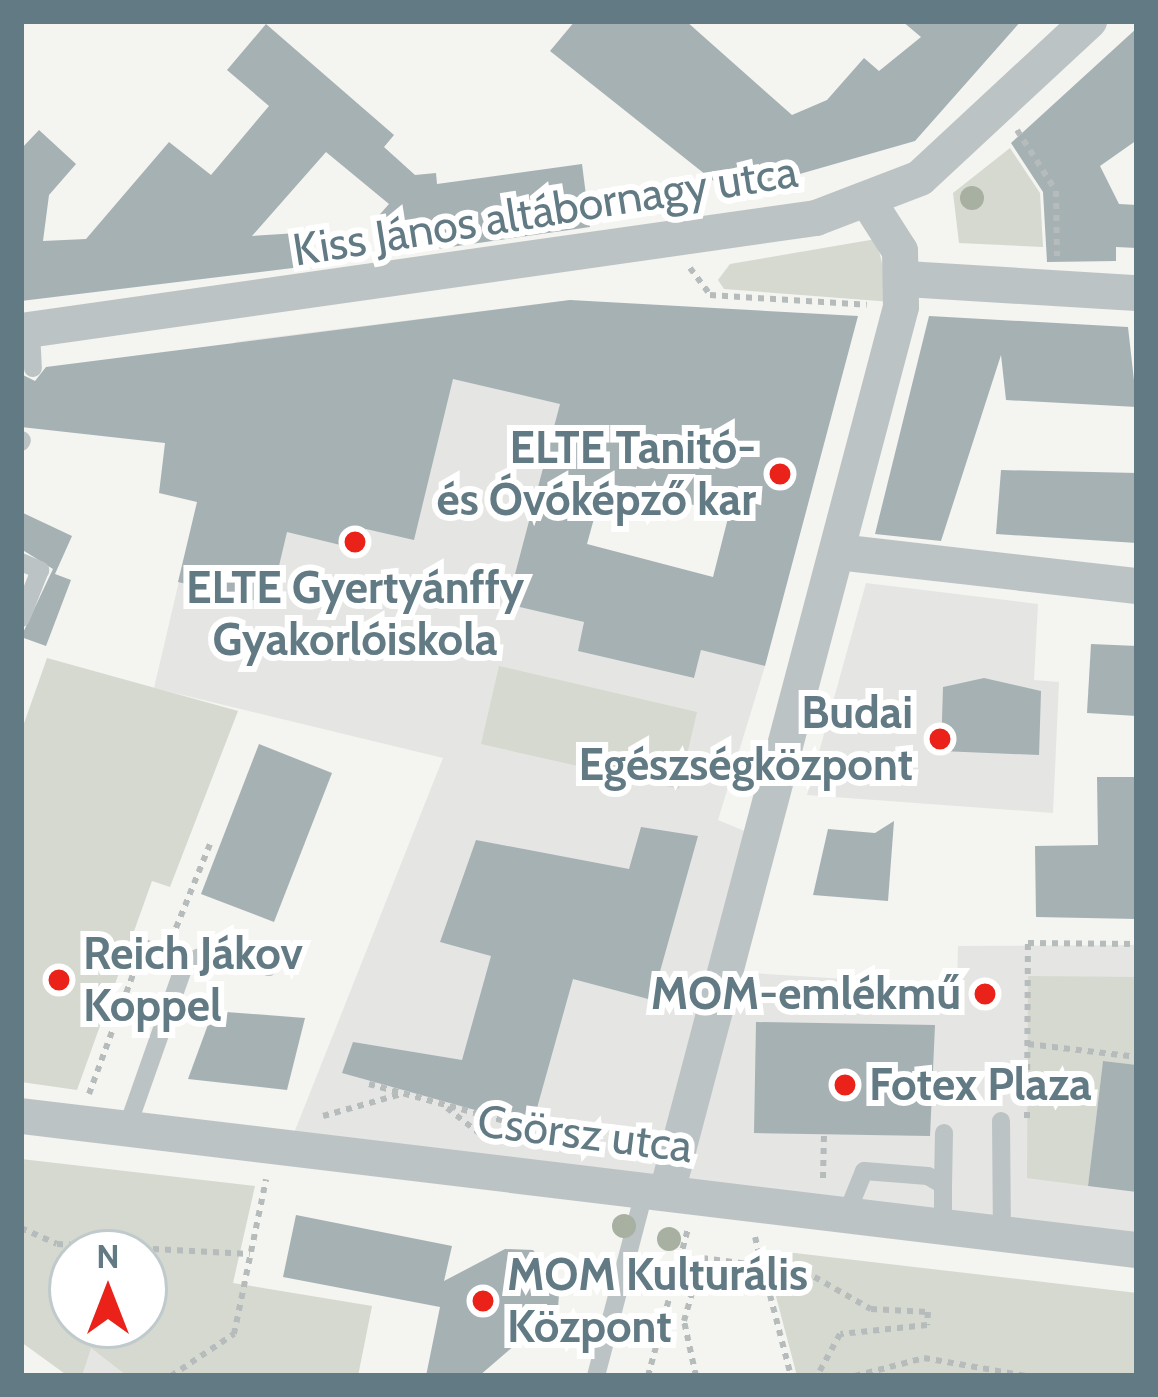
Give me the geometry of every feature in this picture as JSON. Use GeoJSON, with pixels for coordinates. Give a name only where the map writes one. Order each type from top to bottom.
{"type":"FeatureCollection","features":[{"type":"Feature","properties":{"kind":"street","name":"Kiss János altábornagy utca"},"geometry":{"type":"LineString","coordinates":[[28,344],[673,246],[868,202],[920,178],[1002,106],[1085,22]]}},
{"type":"Feature","properties":{"kind":"street"},"geometry":{"type":"LineString","coordinates":[[656,1190],[838,552],[904,293],[868,202]]}},
{"type":"Feature","properties":{"kind":"street"},"geometry":{"type":"LineString","coordinates":[[904,293],[1137,293]]}},
{"type":"Feature","properties":{"kind":"street"},"geometry":{"type":"LineString","coordinates":[[838,552],[1137,586]]}},
{"type":"Feature","properties":{"kind":"street","name":"Csörsz utca"},"geometry":{"type":"LineString","coordinates":[[21,1116],[1137,1250]]}},
{"type":"Feature","properties":{"kind":"lane"},"geometry":{"type":"LineString","coordinates":[[21,562],[40,570],[21,618]]}},
{"type":"Feature","properties":{"kind":"lane"},"geometry":{"type":"LineString","coordinates":[[127,1128],[185,963],[220,949],[269,967]]}},
{"type":"Feature","properties":{"kind":"lane"},"geometry":{"type":"LineString","coordinates":[[1001,1121],[1002,1233]]}},
{"type":"Feature","properties":{"kind":"lane"},"geometry":{"type":"LineString","coordinates":[[943,1226],[944,1133]]}},
{"type":"Feature","properties":{"kind":"lane"},"geometry":{"type":"LineString","coordinates":[[847,1214],[864,1172],[943,1184]]}},
{"type":"Feature","properties":{"kind":"lane"},"geometry":{"type":"LineString","coordinates":[[596,1376],[656,1190]]}},
{"type":"Feature","properties":{"kind":"path"},"geometry":{"type":"LineString","coordinates":[[1002,106],[1056,191],[1058,290]]}},
{"type":"Feature","properties":{"kind":"path"},"geometry":{"type":"LineString","coordinates":[[673,246],[710,295],[904,293]]}},
{"type":"Feature","properties":{"kind":"path"},"geometry":{"type":"LineString","coordinates":[[88,1098],[145,942],[167,950],[210,844]]}},
{"type":"Feature","properties":{"kind":"path"},"geometry":{"type":"LineString","coordinates":[[1027,1133],[1028,943],[1137,944]]}},
{"type":"Feature","properties":{"kind":"path"},"geometry":{"type":"LineString","coordinates":[[1028,1044],[1137,1057]]}},
{"type":"Feature","properties":{"kind":"path"},"geometry":{"type":"LineString","coordinates":[[369,1084],[504,1121]]}},
{"type":"Feature","properties":{"kind":"path"},"geometry":{"type":"LineString","coordinates":[[303,1124],[402,1094]]}},
{"type":"Feature","properties":{"kind":"path"},"geometry":{"type":"LineString","coordinates":[[436,1099],[496,1147]]}},
{"type":"Feature","properties":{"kind":"path"},"geometry":{"type":"LineString","coordinates":[[823,1185],[824,1134]]}},
{"type":"Feature","properties":{"kind":"path"},"geometry":{"type":"LineString","coordinates":[[171,1376],[234,1334],[266,1179]]}},
{"type":"Feature","properties":{"kind":"path"},"geometry":{"type":"LineString","coordinates":[[648,1376],[689,1224]]}},
{"type":"Feature","properties":{"kind":"path"},"geometry":{"type":"LineString","coordinates":[[21,1228],[57,1244],[250,1254]]}},
{"type":"Feature","properties":{"kind":"path"},"geometry":{"type":"LineString","coordinates":[[755,1237],[791,1376]]}},
{"type":"Feature","properties":{"kind":"path"},"geometry":{"type":"LineString","coordinates":[[696,1376],[684,1321],[702,1258],[804,1271],[871,1309],[928,1312],[927,1325],[840,1334],[817,1376]]}},
{"type":"Feature","properties":{"kind":"path"},"geometry":{"type":"LineString","coordinates":[[855,1376],[924,1358],[1026,1376]]}},
{"type":"Feature","properties":{"kind":"shaded area"},"geometry":{"type":"Polygon","coordinates":[[[1010,148],[1040,193],[1043,247],[959,243],[953,193],[1010,148]]]}},
{"type":"Feature","properties":{"kind":"shaded area"},"geometry":{"type":"Polygon","coordinates":[[[876,239],[892,302],[724,289],[718,280],[730,264],[876,239]]]}},
{"type":"Feature","properties":{"kind":"shaded area"},"geometry":{"type":"Polygon","coordinates":[[[570,300],[559,341],[576,345],[507,603],[584,622],[579,651],[693,678],[701,650],[765,666],[718,820],[769,841],[736,972],[957,986],[958,946],[1137,945],[1137,1235],[294,1133],[443,758],[154,688],[235,342],[570,300]]]}},
{"type":"Feature","properties":{"kind":"shaded area","name":"Budai Egészségközpont"},"geometry":{"type":"Polygon","coordinates":[[[866,583],[1038,604],[1034,680],[1059,682],[1053,813],[807,795],[866,583]]]}},
{"type":"Feature","properties":{"kind":"shaded area"},"geometry":{"type":"Polygon","coordinates":[[[47,658],[238,711],[170,887],[152,881],[77,1090],[21,1082],[21,732],[47,658]]]}},
{"type":"Feature","properties":{"kind":"shaded area"},"geometry":{"type":"Polygon","coordinates":[[[499,666],[697,712],[679,789],[481,744],[499,666]]]}},
{"type":"Feature","properties":{"kind":"shaded area"},"geometry":{"type":"Polygon","coordinates":[[[1028,976],[1137,977],[1137,1065],[1103,1061],[1088,1186],[1027,1178],[1028,976]]]}},
{"type":"Feature","properties":{"kind":"shaded area"},"geometry":{"type":"Polygon","coordinates":[[[21,1159],[255,1186],[233,1283],[372,1306],[358,1376],[127,1376],[92,1349],[168,1349],[168,1229],[48,1229],[48,1349],[91,1349],[82,1376],[68,1376],[21,1342],[21,1159]]]}},
{"type":"Feature","properties":{"kind":"shaded area"},"geometry":{"type":"Polygon","coordinates":[[[786,1252],[1137,1293],[1137,1376],[797,1376],[769,1270],[786,1252]]]}},
{"type":"Feature","properties":{"kind":"shaded area"},"geometry":{"type":"Polygon","coordinates":[[[93,1349],[127,1376],[82,1376],[93,1349]]]}},
{"type":"Feature","properties":{"kind":"building"},"geometry":{"type":"Polygon","coordinates":[[[575,21],[686,21],[792,115],[827,100],[864,58],[879,71],[921,37],[902,21],[1021,21],[915,141],[730,194],[550,51],[575,21]]]}},
{"type":"Feature","properties":{"kind":"building"},"geometry":{"type":"Polygon","coordinates":[[[266,24],[394,135],[384,147],[415,175],[436,173],[437,184],[582,164],[590,227],[380,257],[374,221],[389,204],[326,152],[252,236],[298,233],[301,267],[21,301],[21,149],[39,130],[76,164],[49,195],[43,241],[86,239],[169,142],[211,175],[269,106],[227,70],[266,24]]]}},
{"type":"Feature","properties":{"kind":"building"},"geometry":{"type":"Polygon","coordinates":[[[1137,28],[1137,140],[1100,166],[1119,204],[1137,205],[1137,248],[1116,247],[1116,261],[1047,262],[1043,192],[1011,143],[1137,28]]]}},
{"type":"Feature","properties":{"kind":"building"},"geometry":{"type":"Polygon","coordinates":[[[570,300],[858,316],[765,666],[701,650],[694,678],[578,651],[584,622],[507,604],[560,404],[453,379],[414,540],[366,529],[361,550],[287,532],[270,604],[178,582],[197,502],[159,493],[165,443],[21,427],[21,374],[35,381],[46,367],[570,300]],[[604,482],[587,544],[713,577],[729,514],[604,482]]]}},
{"type":"Feature","properties":{"kind":"building"},"geometry":{"type":"Polygon","coordinates":[[[929,316],[1128,327],[1137,407],[1006,400],[1001,355],[941,541],[875,534],[929,316]]]}},
{"type":"Feature","properties":{"kind":"building"},"geometry":{"type":"Polygon","coordinates":[[[1001,470],[1137,473],[1137,543],[996,534],[1001,470]]]}},
{"type":"Feature","properties":{"kind":"building"},"geometry":{"type":"Polygon","coordinates":[[[21,512],[72,536],[55,574],[71,580],[46,646],[21,637],[53,569],[21,549],[21,512]]]}},
{"type":"Feature","properties":{"kind":"building"},"geometry":{"type":"Polygon","coordinates":[[[1091,644],[1137,646],[1137,716],[1087,713],[1091,644]]]}},
{"type":"Feature","properties":{"kind":"building"},"geometry":{"type":"Polygon","coordinates":[[[984,678],[1041,691],[1039,755],[941,751],[943,687],[984,678]]]}},
{"type":"Feature","properties":{"kind":"building"},"geometry":{"type":"Polygon","coordinates":[[[259,744],[332,773],[274,922],[201,894],[259,744]]]}},
{"type":"Feature","properties":{"kind":"building"},"geometry":{"type":"Polygon","coordinates":[[[1097,777],[1137,777],[1137,919],[1036,917],[1035,846],[1098,845],[1097,777]]]}},
{"type":"Feature","properties":{"kind":"building"},"geometry":{"type":"Polygon","coordinates":[[[894,821],[888,901],[813,895],[828,829],[875,833],[894,821]]]}},
{"type":"Feature","properties":{"kind":"building"},"geometry":{"type":"Polygon","coordinates":[[[641,827],[698,836],[652,1000],[573,979],[532,1126],[342,1073],[353,1042],[462,1060],[491,956],[440,942],[476,840],[629,869],[641,827]]]}},
{"type":"Feature","properties":{"kind":"building"},"geometry":{"type":"Polygon","coordinates":[[[213,1011],[305,1018],[287,1090],[188,1079],[213,1011]]]}},
{"type":"Feature","properties":{"kind":"building","name":"Fotex Plaza"},"geometry":{"type":"Polygon","coordinates":[[[756,1022],[935,1025],[930,1136],[754,1133],[756,1022]]]}},
{"type":"Feature","properties":{"kind":"building"},"geometry":{"type":"Polygon","coordinates":[[[1103,1061],[1137,1065],[1137,1192],[1088,1186],[1103,1061]]]}},
{"type":"Feature","properties":{"kind":"building","name":"MOM Kulturális Központ"},"geometry":{"type":"Polygon","coordinates":[[[296,1215],[452,1246],[444,1281],[505,1249],[533,1250],[560,1280],[558,1308],[479,1376],[426,1376],[440,1307],[283,1277],[296,1215]]]}},
{"type":"Feature","properties":{"kind":"place","name":"ELTE Tanitó- és Óvóképző kar"},"geometry":{"type":"Point","coordinates":[780,474]}},
{"type":"Feature","properties":{"kind":"place","name":"ELTE Gyertyánffy Gyakorlóiskola"},"geometry":{"type":"Point","coordinates":[355,542]}},
{"type":"Feature","properties":{"kind":"place","name":"Budai Egészségközpont"},"geometry":{"type":"Point","coordinates":[940,739]}},
{"type":"Feature","properties":{"kind":"place","name":"Reich Jákov Koppel"},"geometry":{"type":"Point","coordinates":[59,980]}},
{"type":"Feature","properties":{"kind":"place","name":"MOM-emlékmű"},"geometry":{"type":"Point","coordinates":[985,994]}},
{"type":"Feature","properties":{"kind":"place","name":"Fotex Plaza"},"geometry":{"type":"Point","coordinates":[845,1085]}},
{"type":"Feature","properties":{"kind":"place","name":"MOM Kulturális Központ"},"geometry":{"type":"Point","coordinates":[483,1301]}}]}
